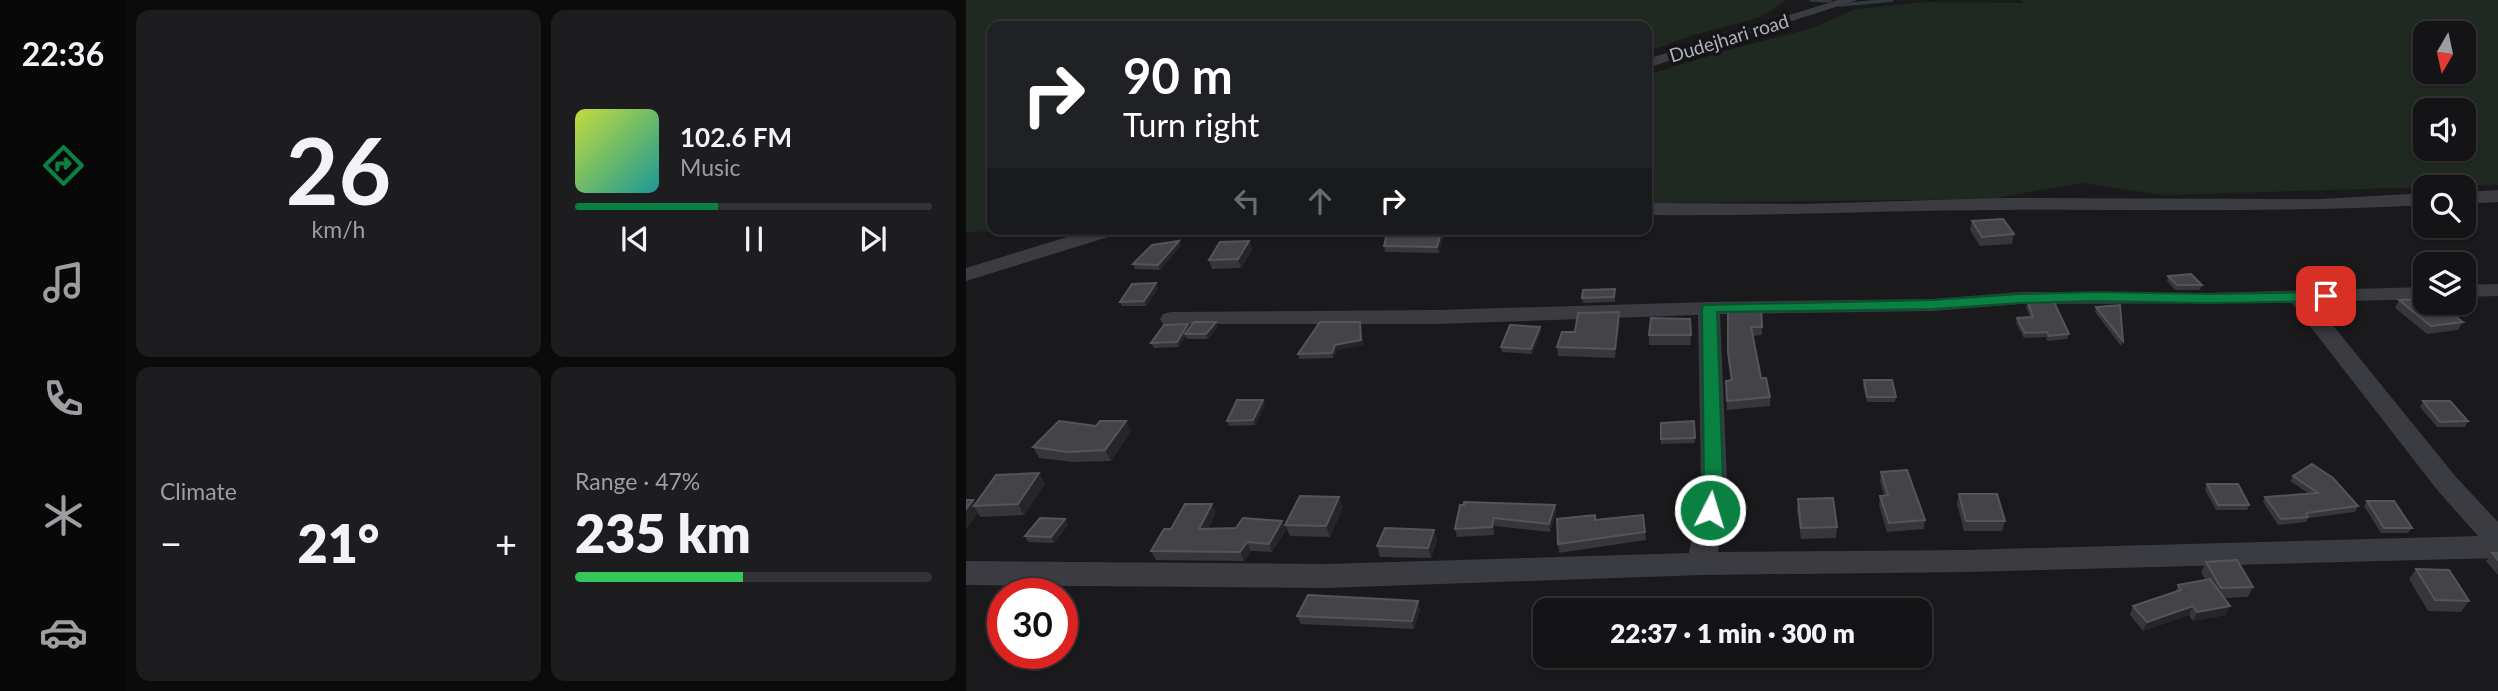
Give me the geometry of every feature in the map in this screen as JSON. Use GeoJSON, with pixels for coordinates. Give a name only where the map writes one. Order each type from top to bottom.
{"type":"FeatureCollection","features":[{"type":"Feature","properties":{"kind":"street","name":"Dudejhari road"},"geometry":{"type":"LineString","coordinates":[[1652,62],[1851,0]]}},
{"type":"Feature","properties":{"kind":"street"},"geometry":{"type":"LineString","coordinates":[[2476,198],[2498,197]]}},
{"type":"Feature","properties":{"kind":"street"},"geometry":{"type":"LineString","coordinates":[[1652,209],[1911,208],[1999,204],[2307,205],[2413,200]]}},
{"type":"Feature","properties":{"kind":"street"},"geometry":{"type":"LineString","coordinates":[[966,275],[1095,235]]}},
{"type":"Feature","properties":{"kind":"street"},"geometry":{"type":"LineString","coordinates":[[2476,291],[2498,290]]}},
{"type":"Feature","properties":{"kind":"street"},"geometry":{"type":"LineString","coordinates":[[1171,319],[1436,317],[1709,308],[1933,305],[2032,298],[2413,293]]}},
{"type":"Feature","properties":{"kind":"street"},"geometry":{"type":"LineString","coordinates":[[2298,296],[2447,484],[2498,540]]}},
{"type":"Feature","properties":{"kind":"street"},"geometry":{"type":"LineString","coordinates":[[1702,564],[1714,482],[1709,308]]}},
{"type":"Feature","properties":{"kind":"street"},"geometry":{"type":"LineString","coordinates":[[966,573],[1326,576],[1702,564],[1965,561],[2498,547]]}},
{"type":"Feature","properties":{"kind":"shaded area"},"geometry":{"type":"Polygon","coordinates":[[[966,0],[1786,0],[1761,17],[1693,35],[1652,50],[1652,21],[987,21],[987,231],[966,232],[966,0]]]}},
{"type":"Feature","properties":{"kind":"shaded area"},"geometry":{"type":"Polygon","coordinates":[[[2021,0],[2498,0],[2498,185],[2476,186],[2476,175],[2413,175],[2413,188],[2163,195],[2082,183],[1989,199],[1652,203],[1652,73],[1813,28],[1855,9],[1926,2],[2024,3],[2021,0]]]}},
{"type":"Feature","properties":{"kind":"building"},"geometry":{"type":"Polygon","coordinates":[[[2003,219],[2014,234],[1982,237],[1972,221],[2003,219]]]}},
{"type":"Feature","properties":{"kind":"building"},"geometry":{"type":"Polygon","coordinates":[[[1387,235],[1440,235],[1437,247],[1384,246],[1387,235]]]}},
{"type":"Feature","properties":{"kind":"building"},"geometry":{"type":"Polygon","coordinates":[[[1179,241],[1158,265],[1133,264],[1152,245],[1179,241]]]}},
{"type":"Feature","properties":{"kind":"building"},"geometry":{"type":"Polygon","coordinates":[[[1249,241],[1238,259],[1209,260],[1220,242],[1249,241]]]}},
{"type":"Feature","properties":{"kind":"building"},"geometry":{"type":"Polygon","coordinates":[[[2191,274],[2202,285],[2177,285],[2168,276],[2191,274]]]}},
{"type":"Feature","properties":{"kind":"building"},"geometry":{"type":"Polygon","coordinates":[[[1156,283],[1144,301],[1120,302],[1132,284],[1156,283]]]}},
{"type":"Feature","properties":{"kind":"building"},"geometry":{"type":"Polygon","coordinates":[[[1615,289],[1614,297],[1582,298],[1583,290],[1615,289]]]}},
{"type":"Feature","properties":{"kind":"building"},"geometry":{"type":"Polygon","coordinates":[[[2413,299],[2413,311],[2399,300],[2413,299]]]}},
{"type":"Feature","properties":{"kind":"building"},"geometry":{"type":"Polygon","coordinates":[[[2028,302],[2054,302],[2069,334],[2049,336],[2047,332],[2025,333],[2017,318],[2033,317],[2028,302]]]}},
{"type":"Feature","properties":{"kind":"building"},"geometry":{"type":"Polygon","coordinates":[[[2120,305],[2123,341],[2096,307],[2120,305]]]}},
{"type":"Feature","properties":{"kind":"building"},"geometry":{"type":"Polygon","coordinates":[[[1761,307],[1762,327],[1751,327],[1761,378],[1766,378],[1770,397],[1727,401],[1726,381],[1732,380],[1728,352],[1728,308],[1761,307]]]}},
{"type":"Feature","properties":{"kind":"building"},"geometry":{"type":"Polygon","coordinates":[[[1619,312],[1615,349],[1557,347],[1562,332],[1575,332],[1578,313],[1619,312]]]}},
{"type":"Feature","properties":{"kind":"building"},"geometry":{"type":"Polygon","coordinates":[[[2417,315],[2453,315],[2463,322],[2431,326],[2417,315]]]}},
{"type":"Feature","properties":{"kind":"building"},"geometry":{"type":"Polygon","coordinates":[[[1651,318],[1690,319],[1691,335],[1649,335],[1651,318]]]}},
{"type":"Feature","properties":{"kind":"building"},"geometry":{"type":"Polygon","coordinates":[[[1194,322],[1216,322],[1206,334],[1185,334],[1194,322]]]}},
{"type":"Feature","properties":{"kind":"building"},"geometry":{"type":"Polygon","coordinates":[[[1320,322],[1360,322],[1361,340],[1335,345],[1332,353],[1298,354],[1320,322]]]}},
{"type":"Feature","properties":{"kind":"building"},"geometry":{"type":"Polygon","coordinates":[[[1188,324],[1177,342],[1151,343],[1164,325],[1188,324]]]}},
{"type":"Feature","properties":{"kind":"building"},"geometry":{"type":"Polygon","coordinates":[[[1510,325],[1540,327],[1531,349],[1501,347],[1510,325]]]}},
{"type":"Feature","properties":{"kind":"building"},"geometry":{"type":"Polygon","coordinates":[[[1864,380],[1892,380],[1896,397],[1867,397],[1864,380]]]}},
{"type":"Feature","properties":{"kind":"building"},"geometry":{"type":"Polygon","coordinates":[[[1237,400],[1263,400],[1253,420],[1227,421],[1237,400]]]}},
{"type":"Feature","properties":{"kind":"building"},"geometry":{"type":"Polygon","coordinates":[[[2423,401],[2450,401],[2468,421],[2440,422],[2423,401]]]}},
{"type":"Feature","properties":{"kind":"building"},"geometry":{"type":"Polygon","coordinates":[[[1059,421],[1096,426],[1100,421],[1126,421],[1105,450],[1068,452],[1033,447],[1059,421]]]}},
{"type":"Feature","properties":{"kind":"building"},"geometry":{"type":"Polygon","coordinates":[[[1694,421],[1695,438],[1661,439],[1661,423],[1694,421]]]}},
{"type":"Feature","properties":{"kind":"building"},"geometry":{"type":"Polygon","coordinates":[[[2312,464],[2333,478],[2358,506],[2306,513],[2308,517],[2281,519],[2265,497],[2318,493],[2293,476],[2312,464]]]}},
{"type":"Feature","properties":{"kind":"building"},"geometry":{"type":"Polygon","coordinates":[[[1907,470],[1925,520],[1889,523],[1880,496],[1888,495],[1881,472],[1907,470]]]}},
{"type":"Feature","properties":{"kind":"building"},"geometry":{"type":"Polygon","coordinates":[[[1039,473],[1018,504],[974,506],[996,475],[1039,473]]]}},
{"type":"Feature","properties":{"kind":"building"},"geometry":{"type":"Polygon","coordinates":[[[2207,484],[2238,484],[2249,505],[2218,505],[2207,484]]]}},
{"type":"Feature","properties":{"kind":"building"},"geometry":{"type":"Polygon","coordinates":[[[1959,494],[1997,494],[2005,521],[1966,521],[1959,494]]]}},
{"type":"Feature","properties":{"kind":"building"},"geometry":{"type":"Polygon","coordinates":[[[1300,496],[1339,497],[1326,526],[1285,525],[1300,496]]]}},
{"type":"Feature","properties":{"kind":"building"},"geometry":{"type":"Polygon","coordinates":[[[1833,498],[1837,527],[1801,528],[1798,499],[1833,498]]]}},
{"type":"Feature","properties":{"kind":"building"},"geometry":{"type":"Polygon","coordinates":[[[966,500],[973,500],[966,509],[966,500]]]}},
{"type":"Feature","properties":{"kind":"building"},"geometry":{"type":"Polygon","coordinates":[[[2367,501],[2394,501],[2412,528],[2384,528],[2367,501]]]}},
{"type":"Feature","properties":{"kind":"building"},"geometry":{"type":"Polygon","coordinates":[[[1464,502],[1555,505],[1549,524],[1494,518],[1492,527],[1455,529],[1460,505],[1464,505],[1464,502]]]}},
{"type":"Feature","properties":{"kind":"building"},"geometry":{"type":"Polygon","coordinates":[[[1185,504],[1212,504],[1199,529],[1236,528],[1243,518],[1282,521],[1269,544],[1247,542],[1240,552],[1151,551],[1164,529],[1171,529],[1185,504]]]}},
{"type":"Feature","properties":{"kind":"building"},"geometry":{"type":"Polygon","coordinates":[[[1595,515],[1595,520],[1643,515],[1645,532],[1558,544],[1557,519],[1595,515]]]}},
{"type":"Feature","properties":{"kind":"building"},"geometry":{"type":"Polygon","coordinates":[[[1040,518],[1065,519],[1051,537],[1025,536],[1040,518]]]}},
{"type":"Feature","properties":{"kind":"building"},"geometry":{"type":"Polygon","coordinates":[[[1385,528],[1434,530],[1428,548],[1377,546],[1385,528]]]}},
{"type":"Feature","properties":{"kind":"building"},"geometry":{"type":"Polygon","coordinates":[[[2237,560],[2253,587],[2221,588],[2206,562],[2237,560]]]}},
{"type":"Feature","properties":{"kind":"building"},"geometry":{"type":"Polygon","coordinates":[[[2416,569],[2449,570],[2469,601],[2435,600],[2416,569]]]}},
{"type":"Feature","properties":{"kind":"building"},"geometry":{"type":"Polygon","coordinates":[[[2210,579],[2230,606],[2197,612],[2193,606],[2147,622],[2133,606],[2181,590],[2178,585],[2210,579]]]}},
{"type":"Feature","properties":{"kind":"building"},"geometry":{"type":"Polygon","coordinates":[[[1308,595],[1418,601],[1412,621],[1297,616],[1308,595]]]}},
{"type":"Feature","properties":{"kind":"waterway"},"geometry":{"type":"LineString","coordinates":[[1811,0],[1830,1]]}},
{"type":"Feature","properties":{"kind":"waterway"},"geometry":{"type":"LineString","coordinates":[[1840,5],[1892,0]]}},
{"type":"Feature","properties":{"kind":"route"},"geometry":{"type":"LineString","coordinates":[[1710,510],[1714,482],[1709,308],[1933,305],[2020,298],[2208,299],[2326,296]]}}]}
